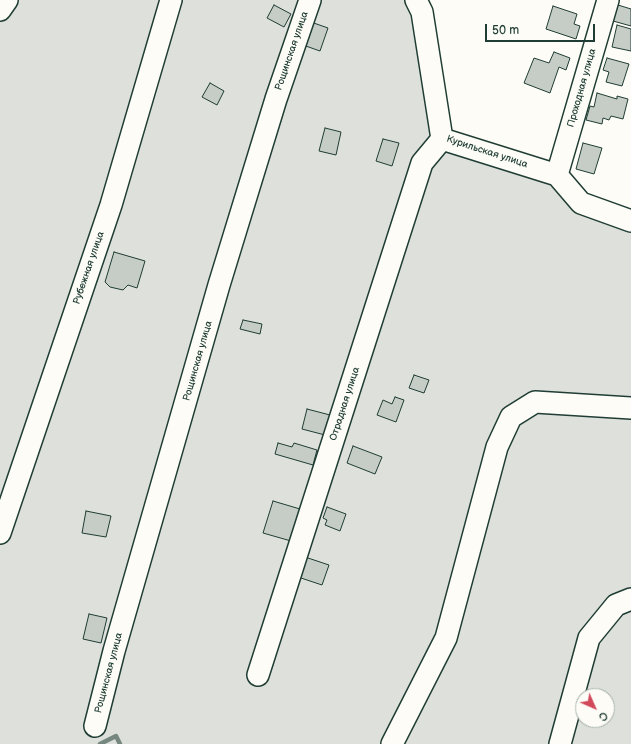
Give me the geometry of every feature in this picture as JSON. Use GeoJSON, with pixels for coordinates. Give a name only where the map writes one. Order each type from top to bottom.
{"type":"FeatureCollection","features":[{"type":"Feature","properties":{"kind":"street"},"geometry":{"type":"LineString","coordinates":[[0,10],[7,0]]}},
{"type":"Feature","properties":{"kind":"street","name":"Рубежная улица"},"geometry":{"type":"LineString","coordinates":[[0,533],[111,205],[171,0]]}},
{"type":"Feature","properties":{"kind":"street","name":"Рощинская улица"},"geometry":{"type":"LineString","coordinates":[[95,726],[114,651],[219,285],[276,99],[310,0]]}},
{"type":"Feature","properties":{"kind":"street","name":"Проходная улица"},"geometry":{"type":"LineString","coordinates":[[557,175],[608,0]]}},
{"type":"Feature","properties":{"kind":"street","name":"Курильская улица"},"geometry":{"type":"LineString","coordinates":[[423,4],[442,139],[557,175]]}},
{"type":"Feature","properties":{"kind":"street","name":"Отрадная улица"},"geometry":{"type":"LineString","coordinates":[[258,675],[422,163],[442,139]]}},
{"type":"Feature","properties":{"kind":"street"},"geometry":{"type":"LineString","coordinates":[[557,175],[581,203],[631,221]]}},
{"type":"Feature","properties":{"kind":"street"},"geometry":{"type":"LineString","coordinates":[[392,744],[446,638],[497,447],[511,417],[535,402],[631,408]]}},
{"type":"Feature","properties":{"kind":"street"},"geometry":{"type":"LineString","coordinates":[[560,744],[589,638],[616,605],[631,599]]}},
{"type":"Feature","properties":{"kind":"shaded area"},"geometry":{"type":"Polygon","coordinates":[[[0,0],[429,0],[432,148],[547,181],[573,210],[631,228],[631,744],[0,744],[0,0]]]}},
{"type":"Feature","properties":{"kind":"building"},"geometry":{"type":"Polygon","coordinates":[[[274,5],[291,14],[284,27],[267,18],[274,5]]]}},
{"type":"Feature","properties":{"kind":"building"},"geometry":{"type":"Polygon","coordinates":[[[618,5],[631,9],[631,26],[613,21],[618,5]]]}},
{"type":"Feature","properties":{"kind":"building"},"geometry":{"type":"Polygon","coordinates":[[[553,6],[577,14],[574,24],[580,26],[576,39],[546,29],[553,6]]]}},
{"type":"Feature","properties":{"kind":"building"},"geometry":{"type":"Polygon","coordinates":[[[308,21],[328,28],[320,51],[303,45],[308,21]]]}},
{"type":"Feature","properties":{"kind":"building"},"geometry":{"type":"Polygon","coordinates":[[[617,25],[631,29],[631,51],[612,47],[617,25]]]}},
{"type":"Feature","properties":{"kind":"building"},"geometry":{"type":"Polygon","coordinates":[[[554,52],[570,58],[566,70],[559,67],[550,93],[524,83],[534,58],[549,63],[554,52]]]}},
{"type":"Feature","properties":{"kind":"building"},"geometry":{"type":"Polygon","coordinates":[[[607,58],[629,64],[622,86],[606,82],[609,72],[603,70],[607,58]]]}},
{"type":"Feature","properties":{"kind":"building"},"geometry":{"type":"Polygon","coordinates":[[[210,83],[224,91],[217,105],[202,97],[210,83]]]}},
{"type":"Feature","properties":{"kind":"building"},"geometry":{"type":"Polygon","coordinates":[[[597,93],[617,99],[617,96],[628,99],[623,119],[611,116],[609,120],[603,118],[602,124],[586,120],[590,106],[594,107],[597,93]]]}},
{"type":"Feature","properties":{"kind":"building"},"geometry":{"type":"Polygon","coordinates":[[[325,128],[341,132],[336,155],[319,151],[325,128]]]}},
{"type":"Feature","properties":{"kind":"building"},"geometry":{"type":"Polygon","coordinates":[[[383,139],[399,143],[392,166],[376,161],[383,139]]]}},
{"type":"Feature","properties":{"kind":"building"},"geometry":{"type":"Polygon","coordinates":[[[583,143],[602,148],[594,174],[576,169],[583,143]]]}},
{"type":"Feature","properties":{"kind":"building"},"geometry":{"type":"Polygon","coordinates":[[[114,252],[145,261],[137,288],[128,285],[123,290],[110,287],[105,282],[114,252]]]}},
{"type":"Feature","properties":{"kind":"building"},"geometry":{"type":"Polygon","coordinates":[[[243,320],[262,324],[260,334],[240,329],[243,320]]]}},
{"type":"Feature","properties":{"kind":"building"},"geometry":{"type":"Polygon","coordinates":[[[414,375],[429,380],[424,393],[409,388],[414,375]]]}},
{"type":"Feature","properties":{"kind":"building"},"geometry":{"type":"Polygon","coordinates":[[[395,397],[404,400],[396,422],[377,415],[383,400],[392,404],[395,397]]]}},
{"type":"Feature","properties":{"kind":"building"},"geometry":{"type":"Polygon","coordinates":[[[307,409],[330,415],[325,435],[302,429],[307,409]]]}},
{"type":"Feature","properties":{"kind":"building"},"geometry":{"type":"Polygon","coordinates":[[[278,443],[292,447],[294,443],[317,450],[313,465],[275,454],[278,443]]]}},
{"type":"Feature","properties":{"kind":"building"},"geometry":{"type":"Polygon","coordinates":[[[353,446],[382,457],[375,474],[347,463],[353,446]]]}},
{"type":"Feature","properties":{"kind":"building"},"geometry":{"type":"Polygon","coordinates":[[[273,501],[300,509],[291,541],[263,533],[273,501]]]}},
{"type":"Feature","properties":{"kind":"building"},"geometry":{"type":"Polygon","coordinates":[[[327,507],[346,514],[340,531],[325,525],[327,520],[323,518],[327,507]]]}},
{"type":"Feature","properties":{"kind":"building"},"geometry":{"type":"Polygon","coordinates":[[[86,511],[111,516],[106,537],[82,533],[86,511]]]}},
{"type":"Feature","properties":{"kind":"building"},"geometry":{"type":"Polygon","coordinates":[[[305,557],[329,565],[322,585],[298,577],[305,557]]]}},
{"type":"Feature","properties":{"kind":"building"},"geometry":{"type":"Polygon","coordinates":[[[89,614],[107,618],[101,643],[83,639],[89,614]]]}},
{"type":"Feature","properties":{"kind":"waterway"},"geometry":{"type":"LineString","coordinates":[[100,744],[116,736],[120,744]]}}]}
